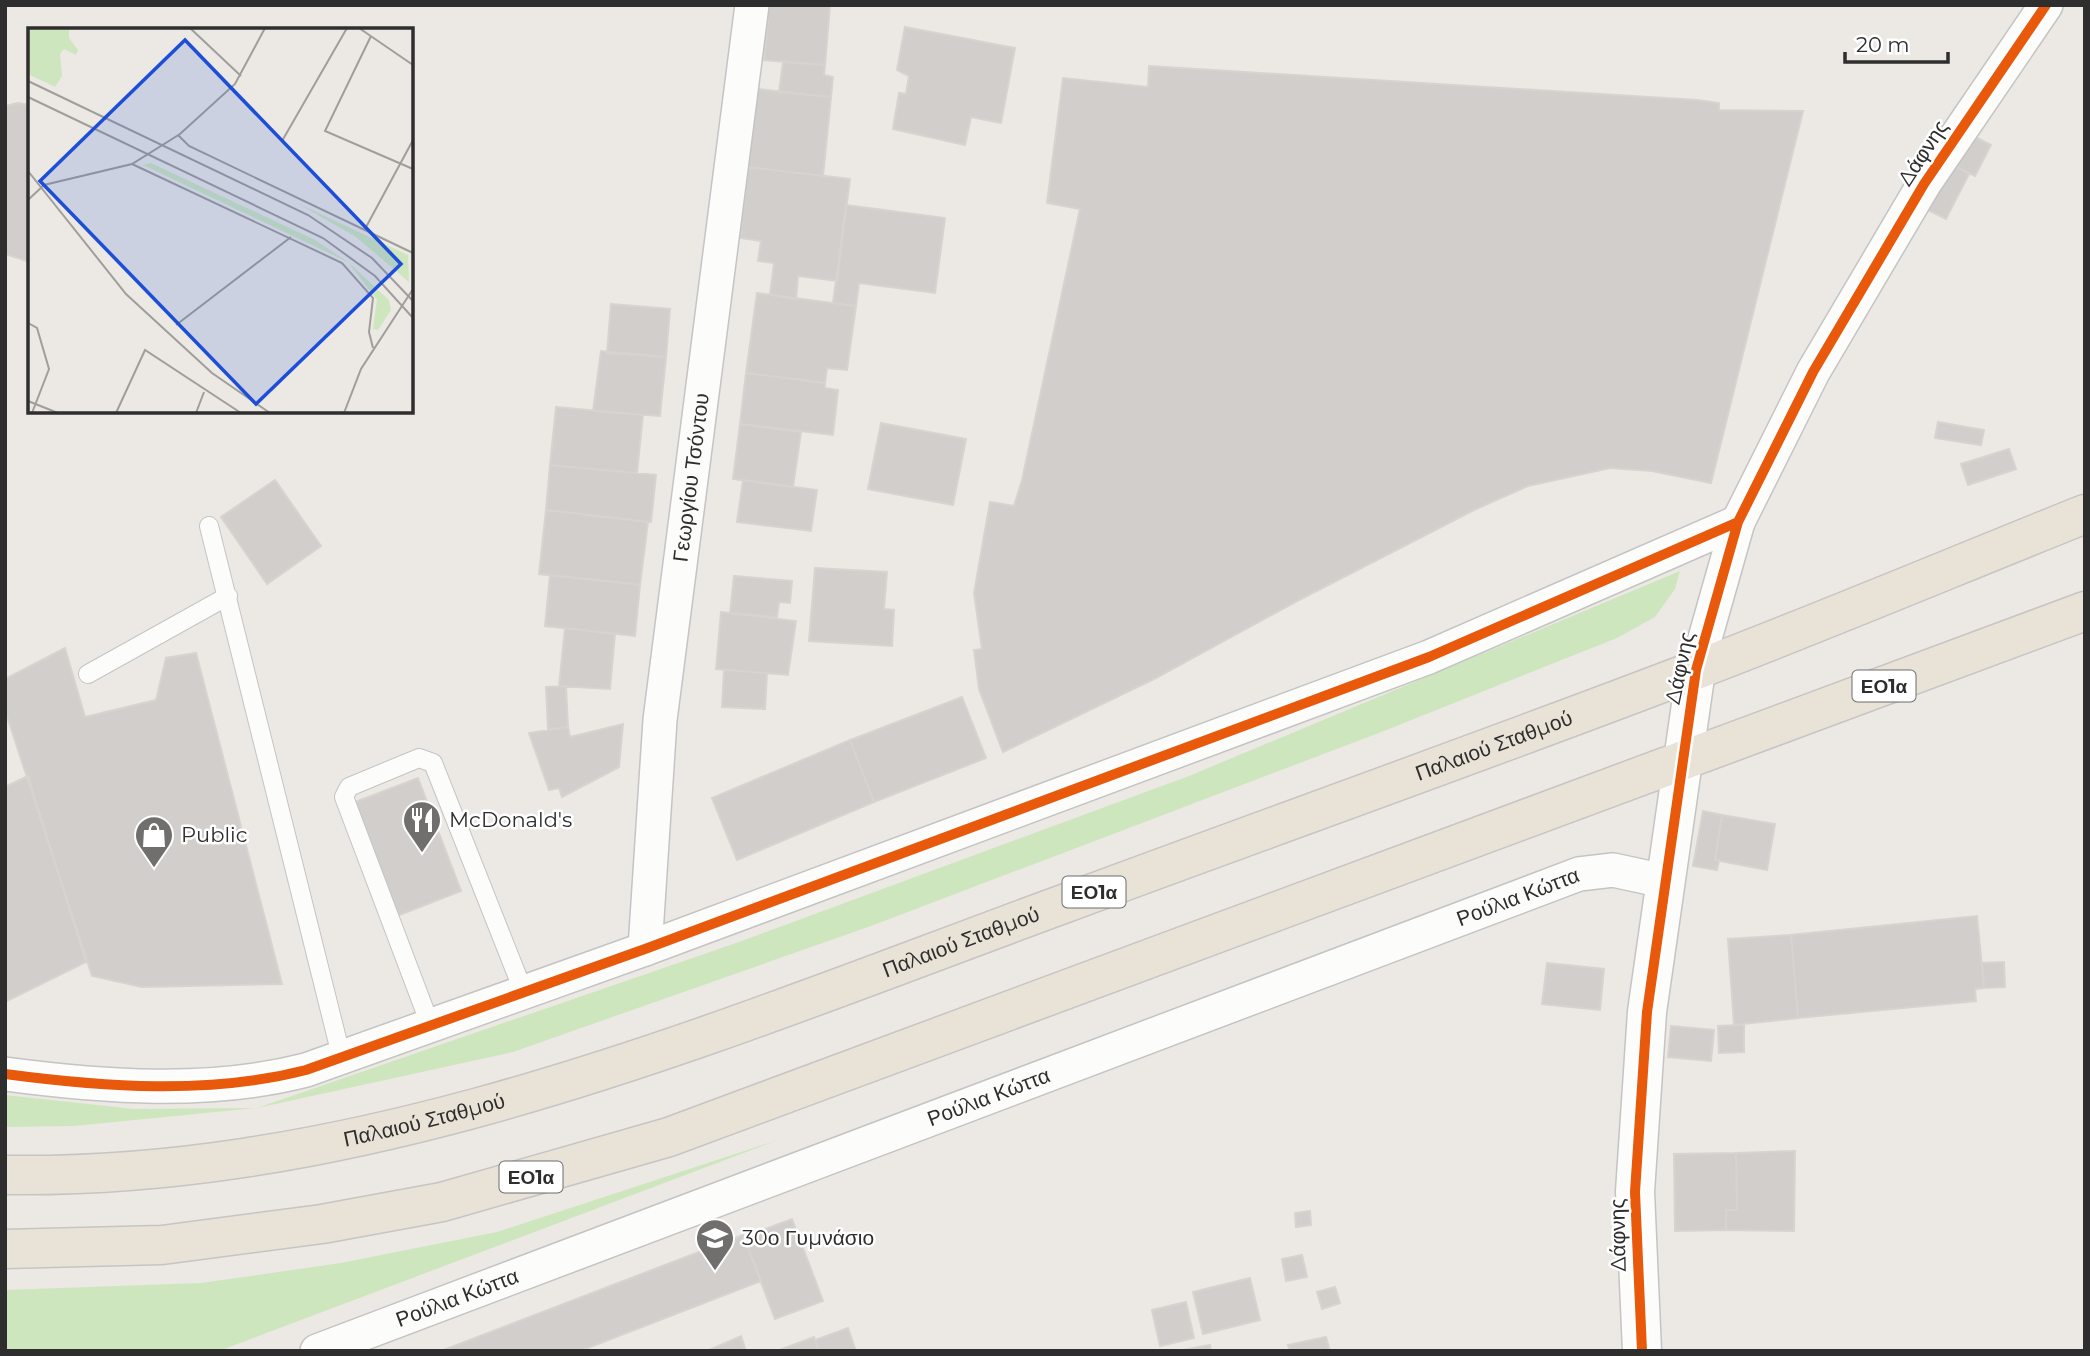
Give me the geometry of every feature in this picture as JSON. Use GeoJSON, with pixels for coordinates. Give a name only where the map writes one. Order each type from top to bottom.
{"type":"FeatureCollection","features":[{"type":"Feature","properties":{"kind":"highway","name":"Παλαιού Σταθμού"},"geometry":{"type":"LineString","coordinates":[[5,1175],[66,1176],[192,1165],[353,1139],[489,1105],[785,1006],[1696,670],[2085,514]]}},
{"type":"Feature","properties":{"kind":"highway","name":"ΕΟ1α"},"geometry":{"type":"LineString","coordinates":[[5,1248],[79,1249],[189,1241],[322,1224],[442,1202],[669,1136],[2085,611]]}},
{"type":"Feature","properties":{"kind":"street","name":"Γεωργίου Τσόντου"},"geometry":{"type":"LineString","coordinates":[[645,949],[660,720],[752,5]]}},
{"type":"Feature","properties":{"kind":"street","name":"Δάφνης"},"geometry":{"type":"LineString","coordinates":[[1642,1351],[1635,1192],[1647,1012],[1696,670],[1738,522],[1813,372],[1924,184],[2046,5]]}},
{"type":"Feature","properties":{"kind":"street"},"geometry":{"type":"LineString","coordinates":[[5,1074],[82,1083],[168,1086],[282,1077],[342,1059],[1429,657],[1738,522]]}},
{"type":"Feature","properties":{"kind":"street","name":"Ρούλια Κώττα"},"geometry":{"type":"LineString","coordinates":[[329,1349],[1557,881],[1598,870],[1630,872],[1664,881]]}},
{"type":"Feature","properties":{"kind":"lane"},"geometry":{"type":"LineString","coordinates":[[209,526],[342,1059]]}},
{"type":"Feature","properties":{"kind":"lane"},"geometry":{"type":"LineString","coordinates":[[88,674],[228,596]]}},
{"type":"Feature","properties":{"kind":"lane"},"geometry":{"type":"LineString","coordinates":[[431,1027],[344,797],[349,788],[419,758],[433,763],[524,993]]}},
{"type":"Feature","properties":{"kind":"green space"},"geometry":{"type":"Polygon","coordinates":[[[1680,571],[1675,589],[1655,617],[1617,638],[1384,731],[871,926],[513,1052],[257,1108],[736,943],[1189,776],[1680,571]]]}},
{"type":"Feature","properties":{"kind":"green space"},"geometry":{"type":"Polygon","coordinates":[[[5,1095],[134,1109],[257,1108],[74,1126],[5,1127],[5,1095]]]}},
{"type":"Feature","properties":{"kind":"green space"},"geometry":{"type":"Polygon","coordinates":[[[778,1140],[219,1351],[5,1351],[5,1290],[201,1283],[341,1263],[497,1232],[778,1140]]]}},
{"type":"Feature","properties":{"kind":"building"},"geometry":{"type":"Polygon","coordinates":[[[769,5],[830,5],[825,65],[764,60],[769,5]]]}},
{"type":"Feature","properties":{"kind":"building"},"geometry":{"type":"Polygon","coordinates":[[[905,27],[1015,48],[1001,123],[971,117],[965,145],[893,129],[899,93],[906,94],[909,76],[897,70],[905,27]]]}},
{"type":"Feature","properties":{"kind":"building"},"geometry":{"type":"Polygon","coordinates":[[[783,62],[825,65],[824,75],[833,77],[831,97],[779,92],[783,62]]]}},
{"type":"Feature","properties":{"kind":"building"},"geometry":{"type":"Polygon","coordinates":[[[1149,66],[1697,100],[1719,103],[1719,110],[1803,111],[1711,483],[1652,471],[1610,468],[1528,486],[1476,509],[1299,600],[1156,678],[1003,752],[979,689],[974,650],[982,649],[974,593],[990,502],[1014,506],[1022,480],[1080,209],[1047,203],[1063,78],[1148,87],[1149,66]]]}},
{"type":"Feature","properties":{"kind":"building"},"geometry":{"type":"Polygon","coordinates":[[[757,89],[831,97],[823,176],[748,167],[757,89]]]}},
{"type":"Feature","properties":{"kind":"building"},"geometry":{"type":"Polygon","coordinates":[[[18,103],[28,105],[28,261],[5,254],[5,106],[18,103]]]}},
{"type":"Feature","properties":{"kind":"building"},"geometry":{"type":"Polygon","coordinates":[[[1965,132],[1991,145],[1975,176],[1948,163],[1965,132]]]}},
{"type":"Feature","properties":{"kind":"building"},"geometry":{"type":"Polygon","coordinates":[[[1944,160],[1969,174],[1946,219],[1920,206],[1944,160]]]}},
{"type":"Feature","properties":{"kind":"building"},"geometry":{"type":"Polygon","coordinates":[[[748,167],[850,179],[837,281],[798,276],[796,299],[770,295],[774,263],[758,261],[761,241],[740,238],[748,167]]]}},
{"type":"Feature","properties":{"kind":"building"},"geometry":{"type":"Polygon","coordinates":[[[846,205],[945,218],[935,293],[859,283],[856,306],[833,303],[846,205]]]}},
{"type":"Feature","properties":{"kind":"building"},"geometry":{"type":"Polygon","coordinates":[[[757,293],[856,306],[847,370],[827,368],[825,383],[746,373],[757,293]]]}},
{"type":"Feature","properties":{"kind":"building"},"geometry":{"type":"Polygon","coordinates":[[[611,304],[670,309],[666,357],[607,353],[611,304]]]}},
{"type":"Feature","properties":{"kind":"building"},"geometry":{"type":"Polygon","coordinates":[[[601,351],[666,357],[660,416],[593,411],[601,351]]]}},
{"type":"Feature","properties":{"kind":"building"},"geometry":{"type":"Polygon","coordinates":[[[746,373],[825,383],[825,388],[838,390],[833,435],[740,424],[746,373]]]}},
{"type":"Feature","properties":{"kind":"building"},"geometry":{"type":"Polygon","coordinates":[[[556,407],[643,415],[637,473],[550,465],[556,407]]]}},
{"type":"Feature","properties":{"kind":"building"},"geometry":{"type":"Polygon","coordinates":[[[1938,422],[1984,430],[1981,445],[1935,438],[1938,422]]]}},
{"type":"Feature","properties":{"kind":"building"},"geometry":{"type":"Polygon","coordinates":[[[881,423],[966,439],[953,505],[868,489],[881,423]]]}},
{"type":"Feature","properties":{"kind":"building"},"geometry":{"type":"Polygon","coordinates":[[[740,424],[801,432],[793,487],[733,479],[740,424]]]}},
{"type":"Feature","properties":{"kind":"building"},"geometry":{"type":"Polygon","coordinates":[[[2009,449],[2016,469],[1968,485],[1961,464],[2009,449]]]}},
{"type":"Feature","properties":{"kind":"building"},"geometry":{"type":"Polygon","coordinates":[[[550,465],[656,475],[651,522],[546,510],[550,465]]]}},
{"type":"Feature","properties":{"kind":"building"},"geometry":{"type":"Polygon","coordinates":[[[275,480],[321,546],[267,584],[221,517],[275,480]]]}},
{"type":"Feature","properties":{"kind":"building"},"geometry":{"type":"Polygon","coordinates":[[[743,480],[817,490],[811,531],[737,522],[743,480]]]}},
{"type":"Feature","properties":{"kind":"building"},"geometry":{"type":"Polygon","coordinates":[[[546,510],[648,522],[640,585],[539,574],[546,510]]]}},
{"type":"Feature","properties":{"kind":"building"},"geometry":{"type":"Polygon","coordinates":[[[815,568],[887,572],[884,609],[894,610],[892,646],[809,641],[815,568]]]}},
{"type":"Feature","properties":{"kind":"building"},"geometry":{"type":"Polygon","coordinates":[[[550,575],[640,585],[635,636],[545,626],[550,575]]]}},
{"type":"Feature","properties":{"kind":"building"},"geometry":{"type":"Polygon","coordinates":[[[734,576],[792,581],[790,603],[779,602],[777,617],[730,613],[734,576]]]}},
{"type":"Feature","properties":{"kind":"building"},"geometry":{"type":"Polygon","coordinates":[[[721,612],[796,621],[788,675],[716,669],[721,612]]]}},
{"type":"Feature","properties":{"kind":"building"},"geometry":{"type":"Polygon","coordinates":[[[565,628],[615,634],[610,689],[559,686],[565,628]]]}},
{"type":"Feature","properties":{"kind":"building","name":"Public"},"geometry":{"type":"Polygon","coordinates":[[[65,648],[85,717],[156,700],[166,658],[196,653],[282,984],[142,987],[92,976],[5,710],[5,679],[65,648]]]}},
{"type":"Feature","properties":{"kind":"building"},"geometry":{"type":"Polygon","coordinates":[[[724,670],[767,673],[765,709],[722,707],[724,670]]]}},
{"type":"Feature","properties":{"kind":"building"},"geometry":{"type":"Polygon","coordinates":[[[566,686],[568,727],[548,729],[546,687],[566,686]]]}},
{"type":"Feature","properties":{"kind":"building"},"geometry":{"type":"Polygon","coordinates":[[[962,697],[986,758],[874,802],[850,740],[962,697]]]}},
{"type":"Feature","properties":{"kind":"building"},"geometry":{"type":"Polygon","coordinates":[[[623,724],[619,767],[562,797],[559,788],[549,790],[529,733],[568,727],[570,737],[623,724]]]}},
{"type":"Feature","properties":{"kind":"building"},"geometry":{"type":"Polygon","coordinates":[[[850,740],[874,802],[737,860],[712,798],[850,740]]]}},
{"type":"Feature","properties":{"kind":"building"},"geometry":{"type":"Polygon","coordinates":[[[28,776],[86,962],[5,1002],[5,787],[28,776]]]}},
{"type":"Feature","properties":{"kind":"building"},"geometry":{"type":"Polygon","coordinates":[[[418,778],[461,891],[397,916],[355,802],[418,778]]]}},
{"type":"Feature","properties":{"kind":"building"},"geometry":{"type":"Polygon","coordinates":[[[1703,811],[1722,815],[1715,860],[1719,860],[1717,870],[1693,866],[1703,811]]]}},
{"type":"Feature","properties":{"kind":"building"},"geometry":{"type":"Polygon","coordinates":[[[1722,815],[1775,824],[1767,870],[1715,860],[1722,815]]]}},
{"type":"Feature","properties":{"kind":"building"},"geometry":{"type":"Polygon","coordinates":[[[1977,916],[1984,988],[1975,989],[1976,1001],[1798,1018],[1791,935],[1977,916]]]}},
{"type":"Feature","properties":{"kind":"building"},"geometry":{"type":"Polygon","coordinates":[[[1791,935],[1798,1018],[1734,1025],[1728,939],[1791,935]]]}},
{"type":"Feature","properties":{"kind":"building"},"geometry":{"type":"Polygon","coordinates":[[[2004,962],[2005,987],[1984,988],[1982,963],[2004,962]]]}},
{"type":"Feature","properties":{"kind":"building"},"geometry":{"type":"Polygon","coordinates":[[[1547,963],[1604,969],[1600,1010],[1542,1004],[1547,963]]]}},
{"type":"Feature","properties":{"kind":"building"},"geometry":{"type":"Polygon","coordinates":[[[1744,1025],[1744,1052],[1719,1053],[1718,1026],[1744,1025]]]}},
{"type":"Feature","properties":{"kind":"building"},"geometry":{"type":"Polygon","coordinates":[[[1671,1026],[1714,1030],[1711,1061],[1668,1057],[1671,1026]]]}},
{"type":"Feature","properties":{"kind":"building"},"geometry":{"type":"Polygon","coordinates":[[[1795,1151],[1794,1231],[1726,1230],[1726,1210],[1737,1210],[1736,1153],[1795,1151]]]}},
{"type":"Feature","properties":{"kind":"building"},"geometry":{"type":"Polygon","coordinates":[[[1736,1153],[1737,1210],[1726,1210],[1726,1230],[1675,1231],[1674,1154],[1736,1153]]]}},
{"type":"Feature","properties":{"kind":"building"},"geometry":{"type":"Polygon","coordinates":[[[1310,1211],[1311,1225],[1296,1227],[1295,1213],[1310,1211]]]}},
{"type":"Feature","properties":{"kind":"building"},"geometry":{"type":"Polygon","coordinates":[[[792,1219],[823,1301],[775,1319],[744,1237],[792,1219]]]}},
{"type":"Feature","properties":{"kind":"building"},"geometry":{"type":"Polygon","coordinates":[[[743,1235],[761,1281],[580,1351],[441,1351],[743,1235]]]}},
{"type":"Feature","properties":{"kind":"building"},"geometry":{"type":"Polygon","coordinates":[[[1302,1255],[1307,1277],[1286,1281],[1282,1259],[1302,1255]]]}},
{"type":"Feature","properties":{"kind":"building"},"geometry":{"type":"Polygon","coordinates":[[[1250,1278],[1260,1320],[1203,1334],[1193,1292],[1250,1278]]]}},
{"type":"Feature","properties":{"kind":"building"},"geometry":{"type":"Polygon","coordinates":[[[1335,1287],[1340,1303],[1322,1309],[1317,1292],[1335,1287]]]}},
{"type":"Feature","properties":{"kind":"building"},"geometry":{"type":"Polygon","coordinates":[[[1186,1302],[1194,1338],[1160,1346],[1152,1310],[1186,1302]]]}},
{"type":"Feature","properties":{"kind":"building"},"geometry":{"type":"Polygon","coordinates":[[[848,1328],[856,1351],[819,1351],[815,1340],[848,1328]]]}},
{"type":"Feature","properties":{"kind":"building"},"geometry":{"type":"Polygon","coordinates":[[[741,1336],[746,1351],[707,1351],[741,1336]]]}},
{"type":"Feature","properties":{"kind":"building"},"geometry":{"type":"Polygon","coordinates":[[[814,1337],[819,1351],[777,1351],[814,1337]]]}},
{"type":"Feature","properties":{"kind":"building"},"geometry":{"type":"Polygon","coordinates":[[[1326,1337],[1330,1351],[1290,1351],[1288,1345],[1326,1337]]]}},
{"type":"Feature","properties":{"kind":"building"},"geometry":{"type":"Polygon","coordinates":[[[1210,1345],[1211,1351],[1178,1351],[1210,1345]]]}},
{"type":"Feature","properties":{"kind":"cycle path"},"geometry":{"type":"LineString","coordinates":[[1642,1351],[1635,1192],[1647,1012],[1696,670],[1738,522],[1813,372],[1924,184],[2046,5]]}},
{"type":"Feature","properties":{"kind":"cycle path"},"geometry":{"type":"LineString","coordinates":[[5,1074],[118,1085],[194,1086],[269,1078],[306,1070],[645,949],[1429,657],[1738,522]]}},
{"type":"Feature","properties":{"kind":"place","name":"McDonald's"},"geometry":{"type":"Point","coordinates":[422,854]}},
{"type":"Feature","properties":{"kind":"place","name":"Public"},"geometry":{"type":"Point","coordinates":[154,869]}},
{"type":"Feature","properties":{"kind":"place","name":"30ο Γυμνάσιο"},"geometry":{"type":"Point","coordinates":[715,1272]}}]}
